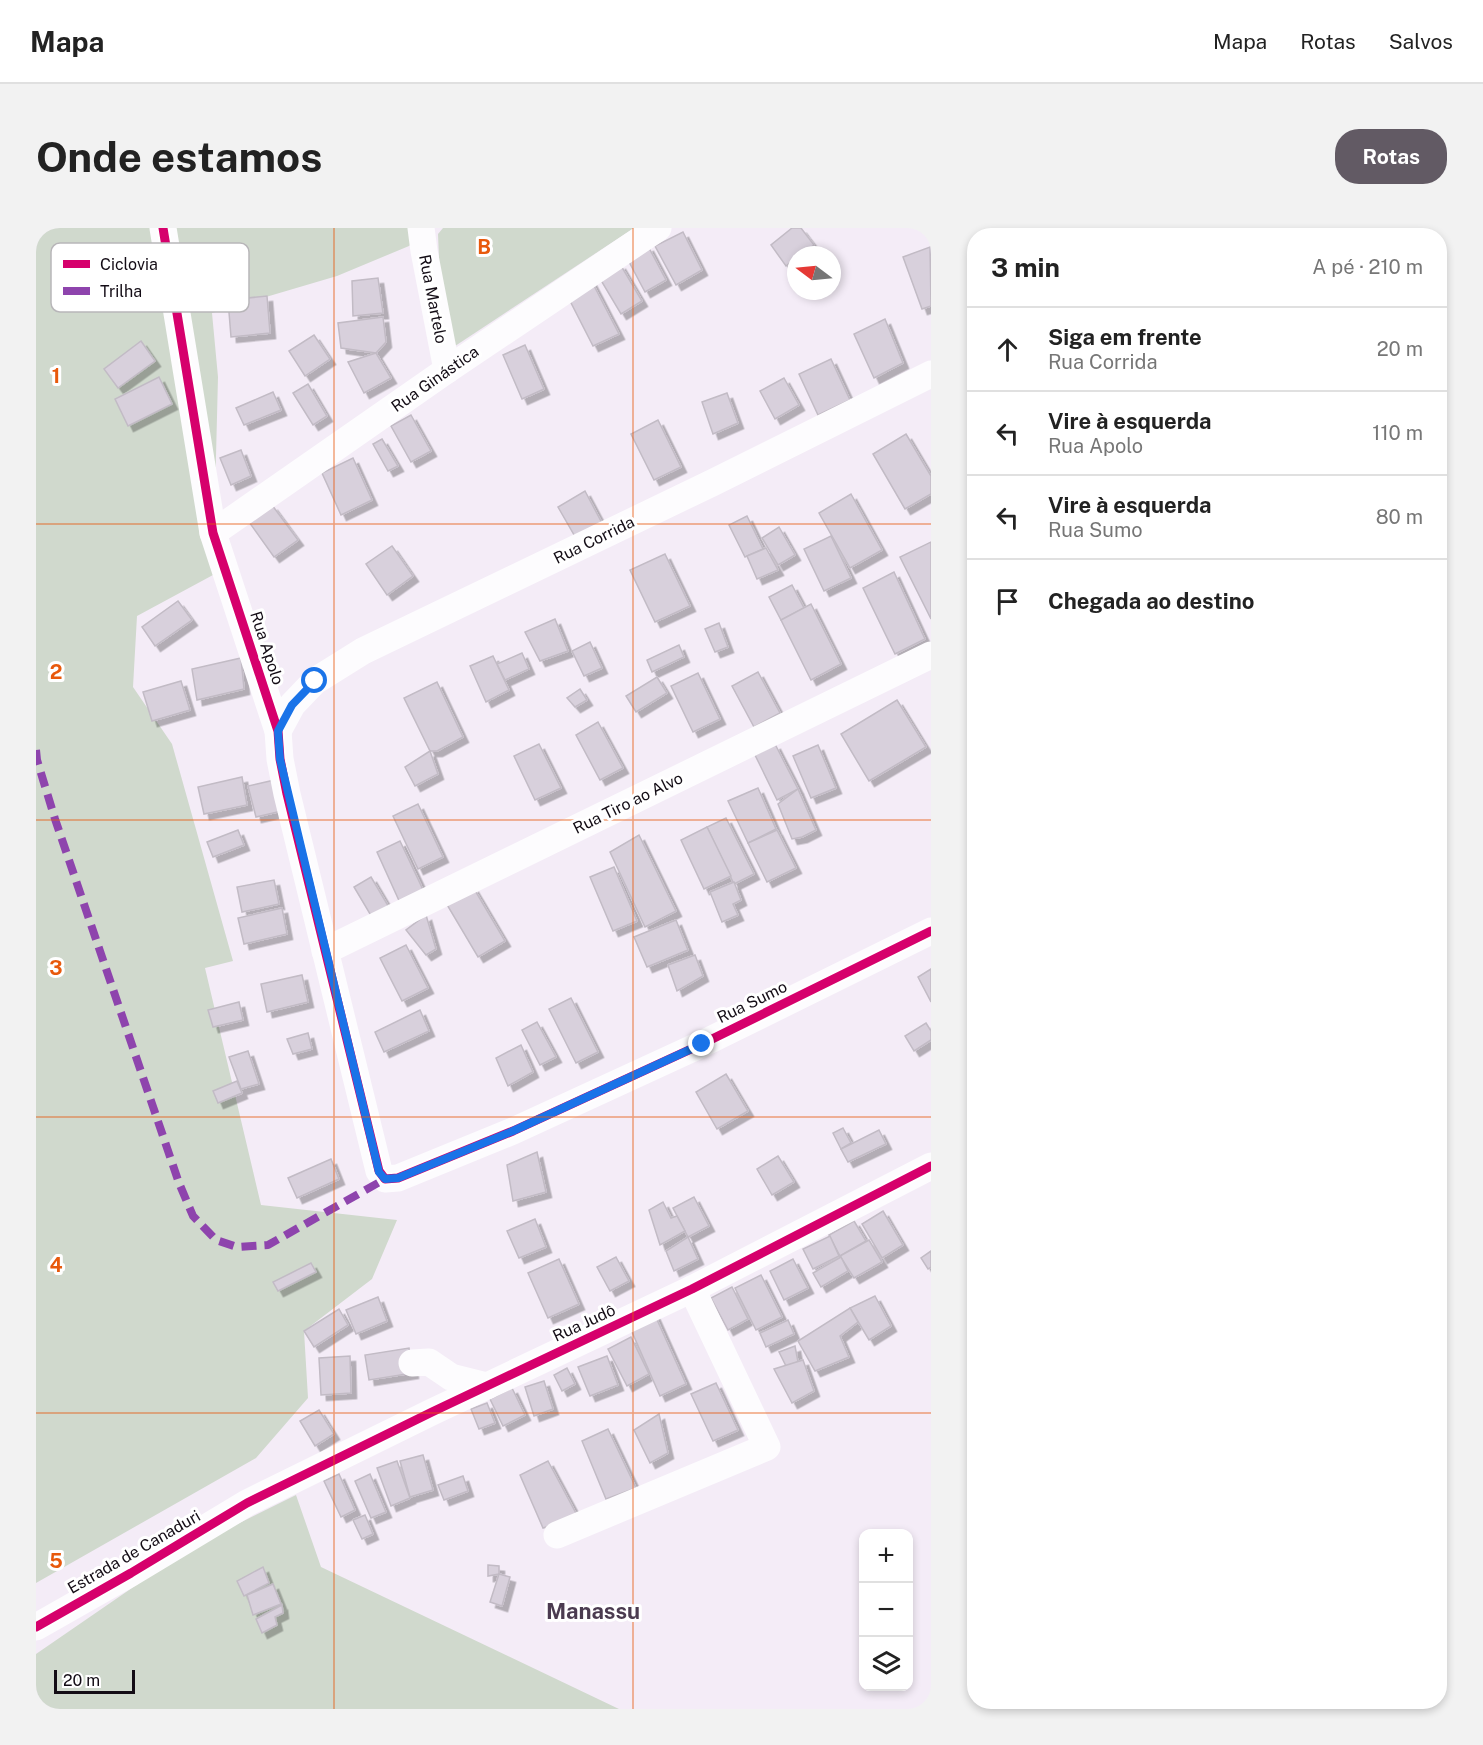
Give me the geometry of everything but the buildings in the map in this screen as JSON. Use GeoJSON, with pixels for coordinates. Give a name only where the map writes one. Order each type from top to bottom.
{"type":"FeatureCollection","features":[{"type":"Feature","properties":{"kind":"street","name":"Rua Apolo"},"geometry":{"type":"LineString","coordinates":[[163,228],[165,243]]}},
{"type":"Feature","properties":{"kind":"street","name":"Rua Martelo"},"geometry":{"type":"LineString","coordinates":[[421,228],[447,370]]}},
{"type":"Feature","properties":{"kind":"street","name":"Rua Ginástica"},"geometry":{"type":"LineString","coordinates":[[213,533],[447,370],[658,228]]}},
{"type":"Feature","properties":{"kind":"street","name":"Rua Apolo"},"geometry":{"type":"LineString","coordinates":[[177,312],[213,533],[278,731],[280,759],[287,794],[379,1172],[385,1179]]}},
{"type":"Feature","properties":{"kind":"street","name":"Rua Corrida"},"geometry":{"type":"LineString","coordinates":[[278,731],[292,705],[315,681],[363,651],[712,483],[929,384]]}},
{"type":"Feature","properties":{"kind":"street","name":"Rua Tiro ao Alvo"},"geometry":{"type":"LineString","coordinates":[[325,951],[931,655]]}},
{"type":"Feature","properties":{"kind":"street","name":"Rua Sumo"},"geometry":{"type":"LineString","coordinates":[[385,1179],[398,1178],[513,1131],[702,1044],[931,931]]}},
{"type":"Feature","properties":{"kind":"street","name":"Rua Judô"},"geometry":{"type":"LineString","coordinates":[[247,1503],[692,1289],[931,1166]]}},
{"type":"Feature","properties":{"kind":"street"},"geometry":{"type":"LineString","coordinates":[[557,1535],[767,1447],[692,1289]]}},
{"type":"Feature","properties":{"kind":"street"},"geometry":{"type":"LineString","coordinates":[[412,1363],[429,1362],[451,1377],[487,1386]]}},
{"type":"Feature","properties":{"kind":"street","name":"Estrada de Canaduri"},"geometry":{"type":"LineString","coordinates":[[36,1627],[247,1503]]}},
{"type":"Feature","properties":{"kind":"shaded area"},"geometry":{"type":"Polygon","coordinates":[[[36,228],[431,228],[409,246],[337,276],[249,302],[249,243],[51,243],[51,312],[215,312],[212,313],[218,377],[213,575],[137,616],[133,687],[172,744],[233,961],[205,968],[261,1205],[397,1220],[372,1279],[304,1331],[308,1398],[256,1458],[36,1583],[36,228]]]}},
{"type":"Feature","properties":{"kind":"shaded area"},"geometry":{"type":"Polygon","coordinates":[[[443,228],[634,228],[443,354],[438,234],[443,228]]]}},
{"type":"Feature","properties":{"kind":"shaded area"},"geometry":{"type":"Polygon","coordinates":[[[296,1495],[321,1567],[619,1709],[41,1709],[36,1696],[36,1654],[193,1546],[296,1495]]]}},
{"type":"Feature","properties":{"kind":"marked path"},"geometry":{"type":"LineString","coordinates":[[36,750],[55,819],[179,1183],[193,1216],[216,1240],[237,1247],[268,1245],[385,1179]]}},
{"type":"Feature","properties":{"kind":"cycle path"},"geometry":{"type":"LineString","coordinates":[[163,228],[165,243]]}},
{"type":"Feature","properties":{"kind":"cycle path"},"geometry":{"type":"LineString","coordinates":[[177,312],[213,533],[278,731],[280,759],[287,794],[379,1171],[385,1179],[398,1178],[513,1131],[702,1044],[931,931]]}},
{"type":"Feature","properties":{"kind":"cycle path"},"geometry":{"type":"LineString","coordinates":[[36,1627],[247,1503],[432,1412],[692,1289],[931,1166]]}},
{"type":"Feature","properties":{"kind":"district","name":"Manassu"},"geometry":{"type":"Point","coordinates":[593,1611]}},
{"type":"Feature","properties":{"kind":"route"},"geometry":{"type":"LineString","coordinates":[[315,681],[292,705],[278,731],[280,759],[379,1172],[385,1179],[398,1178],[513,1131],[702,1044]]}}]}
